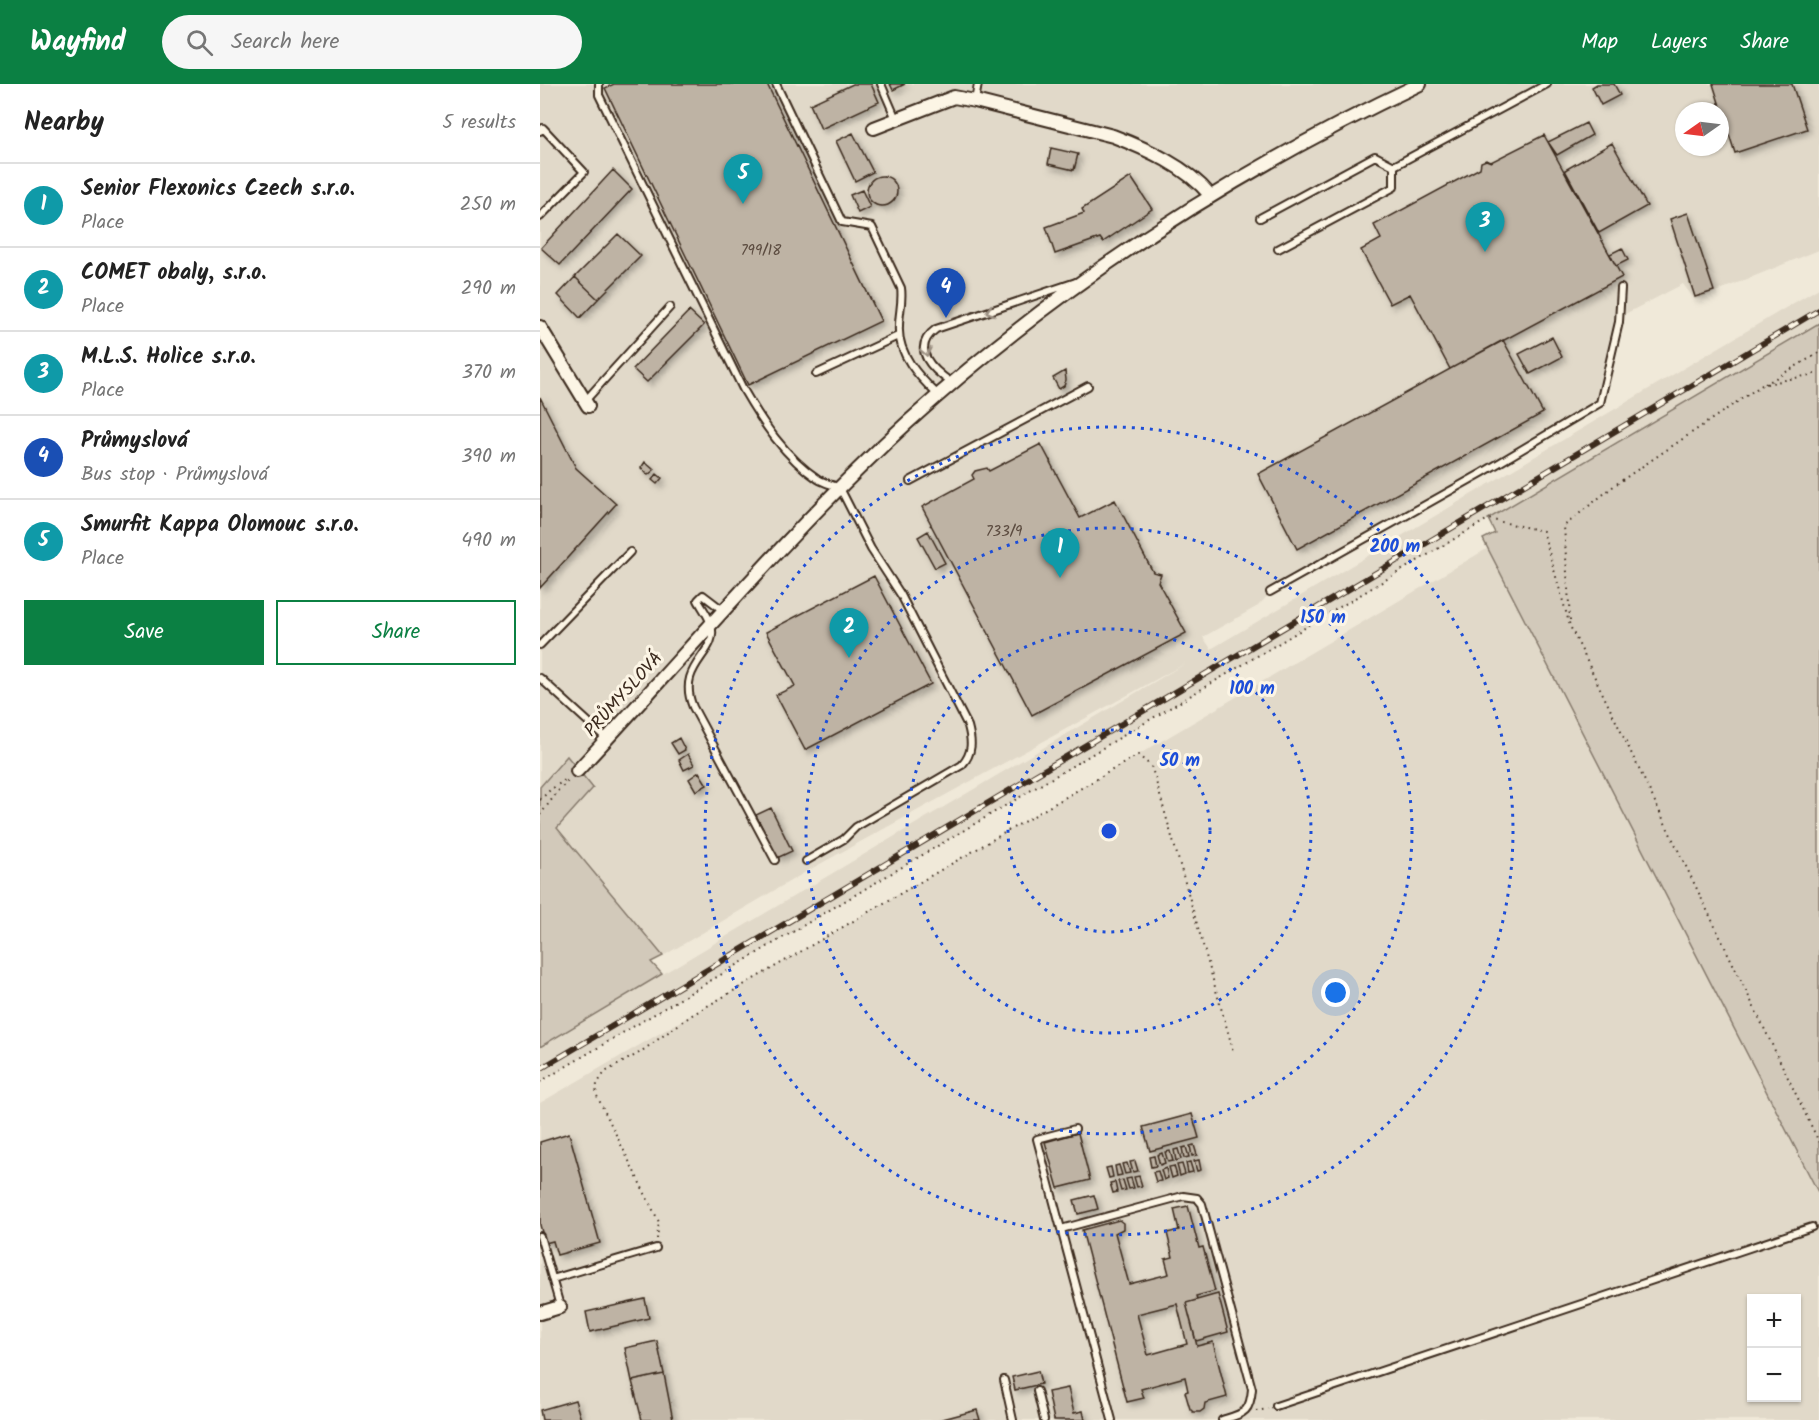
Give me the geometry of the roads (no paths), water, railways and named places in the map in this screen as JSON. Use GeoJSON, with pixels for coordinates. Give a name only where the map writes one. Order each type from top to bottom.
{"type":"FeatureCollection","features":[{"type":"Feature","properties":{"kind":"street","name":"PRŮMYSLOVÁ"},"geometry":{"type":"LineString","coordinates":[[577,771],[724,610],[840,488],[938,395],[1022,325],[1132,245],[1210,195],[1312,137],[1420,84]]}},
{"type":"Feature","properties":{"kind":"street"},"geometry":{"type":"LineString","coordinates":[[874,128],[954,97],[975,101],[1113,136],[1134,144],[1191,177],[1210,195]]}},
{"type":"Feature","properties":{"kind":"street"},"geometry":{"type":"LineString","coordinates":[[540,327],[586,403]]}},
{"type":"Feature","properties":{"kind":"street"},"geometry":{"type":"LineString","coordinates":[[540,1313],[560,1307]]}},
{"type":"Feature","properties":{"kind":"lane"},"geometry":{"type":"LineString","coordinates":[[598,84],[599,95],[743,389],[763,423],[795,460],[819,480],[840,488],[871,549],[901,596],[966,719],[971,743],[970,752],[962,765],[856,827],[844,839],[806,861]]}},
{"type":"Feature","properties":{"kind":"lane"},"geometry":{"type":"LineString","coordinates":[[776,84],[842,222],[872,227],[897,277],[903,297],[898,336],[916,374],[938,395]]}},
{"type":"Feature","properties":{"kind":"lane"},"geometry":{"type":"LineString","coordinates":[[881,84],[897,119]]}},
{"type":"Feature","properties":{"kind":"lane"},"geometry":{"type":"LineString","coordinates":[[975,101],[978,84]]}},
{"type":"Feature","properties":{"kind":"lane"},"geometry":{"type":"LineString","coordinates":[[1394,166],[1547,84]]}},
{"type":"Feature","properties":{"kind":"lane"},"geometry":{"type":"LineString","coordinates":[[540,131],[543,128],[584,172],[540,217]]}},
{"type":"Feature","properties":{"kind":"lane"},"geometry":{"type":"LineString","coordinates":[[1260,218],[1375,156],[1394,166]]}},
{"type":"Feature","properties":{"kind":"lane"},"geometry":{"type":"LineString","coordinates":[[1278,249],[1394,187],[1394,166]]}},
{"type":"Feature","properties":{"kind":"lane"},"geometry":{"type":"LineString","coordinates":[[952,383],[930,365],[925,355],[924,344],[927,335],[936,329],[1082,280]]}},
{"type":"Feature","properties":{"kind":"lane"},"geometry":{"type":"LineString","coordinates":[[1270,592],[1482,473],[1600,403],[1619,322],[1621,288]]}},
{"type":"Feature","properties":{"kind":"lane"},"geometry":{"type":"LineString","coordinates":[[586,403],[670,307]]}},
{"type":"Feature","properties":{"kind":"lane"},"geometry":{"type":"LineString","coordinates":[[816,374],[898,336]]}},
{"type":"Feature","properties":{"kind":"lane"},"geometry":{"type":"LineString","coordinates":[[910,481],[1088,386]]}},
{"type":"Feature","properties":{"kind":"lane"},"geometry":{"type":"LineString","coordinates":[[540,645],[630,552]]}},
{"type":"Feature","properties":{"kind":"lane"},"geometry":{"type":"LineString","coordinates":[[724,610],[703,595],[698,600],[711,625],[712,640],[691,672],[687,687],[688,695],[775,860]]}},
{"type":"Feature","properties":{"kind":"lane"},"geometry":{"type":"LineString","coordinates":[[540,678],[607,739]]}},
{"type":"Feature","properties":{"kind":"lane"},"geometry":{"type":"LineString","coordinates":[[1075,1129],[1037,1138],[1112,1420]]}},
{"type":"Feature","properties":{"kind":"lane"},"geometry":{"type":"LineString","coordinates":[[1061,1228],[1183,1196],[1197,1198],[1203,1204],[1252,1389],[1251,1403],[1247,1409],[1236,1416],[1222,1420]]}},
{"type":"Feature","properties":{"kind":"lane"},"geometry":{"type":"LineString","coordinates":[[1276,1406],[1812,1227]]}},
{"type":"Feature","properties":{"kind":"lane"},"geometry":{"type":"LineString","coordinates":[[540,1236],[560,1307]]}},
{"type":"Feature","properties":{"kind":"lane"},"geometry":{"type":"LineString","coordinates":[[552,1279],[657,1248]]}},
{"type":"Feature","properties":{"kind":"lane"},"geometry":{"type":"LineString","coordinates":[[1004,1380],[1012,1420]]}},
{"type":"Feature","properties":{"kind":"lane"},"geometry":{"type":"LineString","coordinates":[[1037,1391],[1044,1420]]}},
{"type":"Feature","properties":{"kind":"railway"},"geometry":{"type":"LineString","coordinates":[[540,1069],[1819,310]]}},
{"type":"Feature","properties":{"kind":"place","name":"Smurfit Kappa Olomouc s.r.o."},"geometry":{"type":"Point","coordinates":[743,204]}},
{"type":"Feature","properties":{"kind":"place","name":"M.L.S. Holice s.r.o."},"geometry":{"type":"Point","coordinates":[1485,252]}},
{"type":"Feature","properties":{"kind":"place","name":"Průmyslová"},"geometry":{"type":"Point","coordinates":[946,318]}},
{"type":"Feature","properties":{"kind":"place","name":"Senior Flexonics Czech s.r.o."},"geometry":{"type":"Point","coordinates":[1060,578]}},
{"type":"Feature","properties":{"kind":"place","name":"COMET obaly, s.r.o."},"geometry":{"type":"Point","coordinates":[849,658]}}]}
